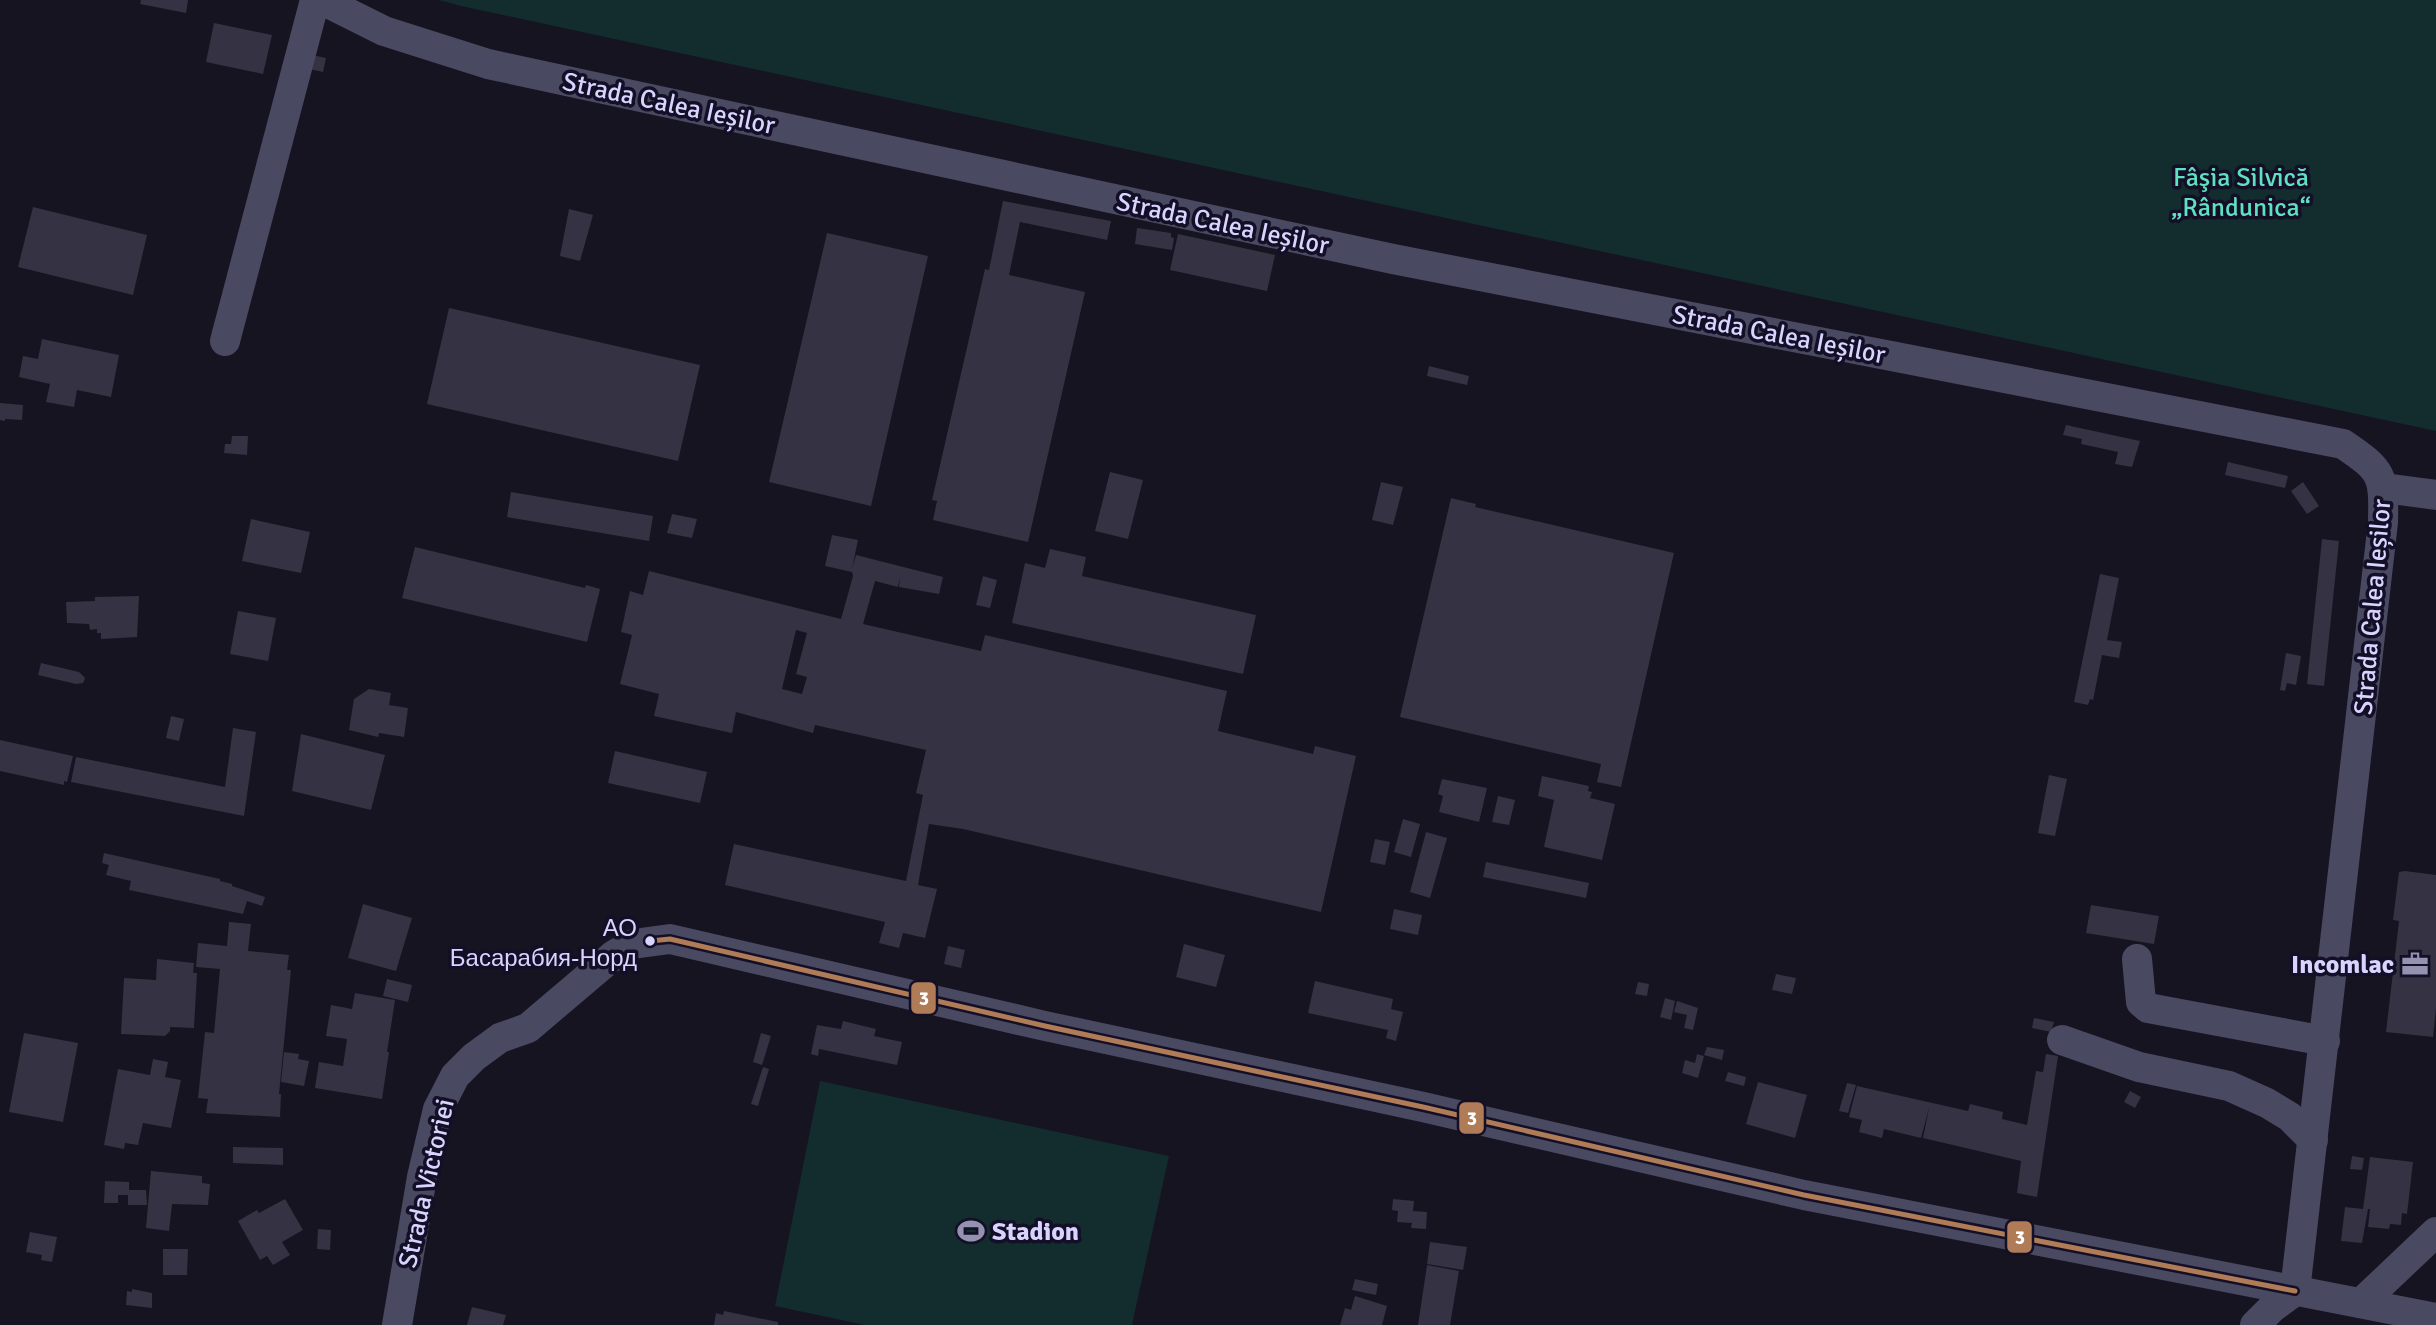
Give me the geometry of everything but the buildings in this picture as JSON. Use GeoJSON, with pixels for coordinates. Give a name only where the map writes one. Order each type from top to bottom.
{"type":"FeatureCollection","features":[{"type":"Feature","properties":{"kind":"street"},"geometry":{"type":"LineString","coordinates":[[225,341],[315,0]]}},
{"type":"Feature","properties":{"kind":"street","name":"Strada Calea Ieșilor"},"geometry":{"type":"LineString","coordinates":[[322,0],[384,31],[488,64],[1393,259],[2343,444],[2371,463],[2384,488],[2380,547],[2295,1291]]}},
{"type":"Feature","properties":{"kind":"street"},"geometry":{"type":"LineString","coordinates":[[2384,488],[2436,495]]}},
{"type":"Feature","properties":{"kind":"street","name":"Strada Victoriei"},"geometry":{"type":"LineString","coordinates":[[397,1325],[422,1177],[438,1109],[455,1076],[474,1057],[500,1038],[527,1028],[537,1021],[614,955],[633,944],[670,939],[1032,1023],[1437,1110],[1804,1195],[2436,1318]]}},
{"type":"Feature","properties":{"kind":"street"},"geometry":{"type":"LineString","coordinates":[[2137,959],[2141,1002],[2148,1008],[2325,1041]]}},
{"type":"Feature","properties":{"kind":"street"},"geometry":{"type":"LineString","coordinates":[[2062,1040],[2139,1067],[2229,1086],[2290,1117],[2314,1140]]}},
{"type":"Feature","properties":{"kind":"street"},"geometry":{"type":"LineString","coordinates":[[2361,1303],[2436,1233]]}},
{"type":"Feature","properties":{"kind":"street"},"geometry":{"type":"LineString","coordinates":[[2255,1325],[2295,1291]]}},
{"type":"Feature","properties":{"kind":"green space","name":"Fâşia Silvică „Rândunica“"},"geometry":{"type":"Polygon","coordinates":[[[439,0],[2436,0],[2436,431],[461,6],[439,0]]]}},
{"type":"Feature","properties":{"kind":"green space","name":"Stadion"},"geometry":{"type":"Polygon","coordinates":[[[820,1081],[1169,1156],[1132,1325],[865,1325],[775,1306],[820,1081]]]}},
{"type":"Feature","properties":{"kind":"transit line","name":"3"},"geometry":{"type":"LineString","coordinates":[[650,941],[670,939],[1045,1026],[1423,1107],[1804,1195],[2295,1291]]}},
{"type":"Feature","properties":{"kind":"place","name":"АО Басарабия-Норд"},"geometry":{"type":"Point","coordinates":[650,941]}},
{"type":"Feature","properties":{"kind":"place","name":"Incomlac"},"geometry":{"type":"Point","coordinates":[2415,964]}},
{"type":"Feature","properties":{"kind":"place","name":"Stadion"},"geometry":{"type":"Point","coordinates":[971,1231]}}]}
